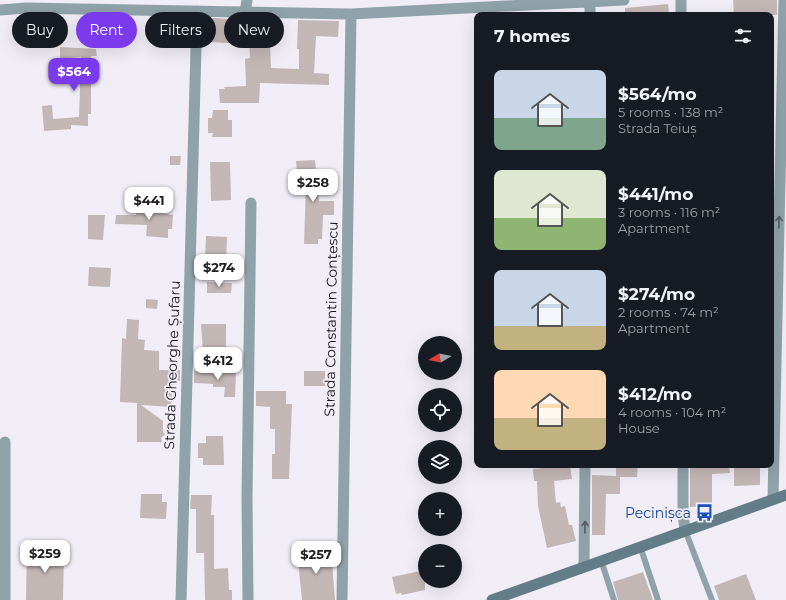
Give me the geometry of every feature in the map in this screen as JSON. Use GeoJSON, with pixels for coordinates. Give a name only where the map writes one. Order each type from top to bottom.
{"type":"FeatureCollection","features":[{"type":"Feature","properties":{"kind":"main road"},"geometry":{"type":"LineString","coordinates":[[492,600],[786,495]]}},
{"type":"Feature","properties":{"kind":"street"},"geometry":{"type":"LineString","coordinates":[[0,10],[26,8],[245,12],[247,0]]}},
{"type":"Feature","properties":{"kind":"street"},"geometry":{"type":"LineString","coordinates":[[284,13],[351,14],[624,0]]}},
{"type":"Feature","properties":{"kind":"street"},"geometry":{"type":"LineString","coordinates":[[681,0],[681,12]]}},
{"type":"Feature","properties":{"kind":"street"},"geometry":{"type":"LineString","coordinates":[[774,454],[784,0]]}},
{"type":"Feature","properties":{"kind":"street"},"geometry":{"type":"LineString","coordinates":[[590,2],[590,12]]}},
{"type":"Feature","properties":{"kind":"street","name":"Strada Gheorghe Șufaru"},"geometry":{"type":"LineString","coordinates":[[181,600],[197,11]]}},
{"type":"Feature","properties":{"kind":"street","name":"Strada Constantin Conțescu"},"geometry":{"type":"LineString","coordinates":[[342,600],[351,14]]}},
{"type":"Feature","properties":{"kind":"street"},"geometry":{"type":"LineString","coordinates":[[248,600],[247,511],[251,203]]}},
{"type":"Feature","properties":{"kind":"street"},"geometry":{"type":"LineString","coordinates":[[5,442],[5,600]]}},
{"type":"Feature","properties":{"kind":"street"},"geometry":{"type":"LineString","coordinates":[[584,566],[586,468]]}},
{"type":"Feature","properties":{"kind":"street"},"geometry":{"type":"LineString","coordinates":[[683,468],[683,513],[685,530]]}},
{"type":"Feature","properties":{"kind":"street"},"geometry":{"type":"LineString","coordinates":[[773,499],[774,468]]}},
{"type":"Feature","properties":{"kind":"lane"},"geometry":{"type":"LineString","coordinates":[[685,530],[712,600]]}},
{"type":"Feature","properties":{"kind":"lane"},"geometry":{"type":"LineString","coordinates":[[640,546],[658,600]]}},
{"type":"Feature","properties":{"kind":"lane"},"geometry":{"type":"LineString","coordinates":[[601,560],[614,600]]}},
{"type":"Feature","properties":{"kind":"building"},"geometry":{"type":"Polygon","coordinates":[[[733,0],[777,0],[777,15],[774,15],[774,12],[734,12],[733,0]]]}},
{"type":"Feature","properties":{"kind":"building"},"geometry":{"type":"Polygon","coordinates":[[[668,4],[669,12],[625,12],[625,8],[668,4]]]}},
{"type":"Feature","properties":{"kind":"building"},"geometry":{"type":"Polygon","coordinates":[[[216,18],[224,19],[224,43],[216,42],[216,18]]]}},
{"type":"Feature","properties":{"kind":"building"},"geometry":{"type":"Polygon","coordinates":[[[298,20],[339,21],[338,37],[316,36],[314,73],[329,74],[329,85],[260,83],[259,103],[220,103],[219,89],[225,89],[224,87],[246,86],[245,59],[250,58],[249,48],[270,48],[271,68],[299,69],[299,49],[297,49],[298,20]]]}},
{"type":"Feature","properties":{"kind":"building"},"geometry":{"type":"Polygon","coordinates":[[[60,48],[96,49],[97,56],[91,56],[91,114],[88,114],[88,126],[71,125],[71,129],[44,131],[42,106],[52,105],[53,119],[79,117],[81,57],[60,59],[60,48]]]}},
{"type":"Feature","properties":{"kind":"building"},"geometry":{"type":"Polygon","coordinates":[[[213,110],[228,110],[228,120],[232,120],[232,137],[212,137],[213,133],[208,133],[208,118],[212,118],[213,110]]]}},
{"type":"Feature","properties":{"kind":"building"},"geometry":{"type":"Polygon","coordinates":[[[170,156],[181,156],[180,165],[170,165],[170,156]]]}},
{"type":"Feature","properties":{"kind":"building"},"geometry":{"type":"Polygon","coordinates":[[[315,160],[319,201],[334,201],[334,215],[323,215],[322,239],[318,239],[318,244],[304,244],[306,185],[301,185],[301,173],[297,173],[296,161],[315,160]]]}},
{"type":"Feature","properties":{"kind":"building"},"geometry":{"type":"Polygon","coordinates":[[[210,162],[230,162],[231,200],[211,201],[210,162]]]}},
{"type":"Feature","properties":{"kind":"building"},"geometry":{"type":"Polygon","coordinates":[[[136,205],[162,207],[162,213],[173,215],[172,229],[168,229],[168,238],[146,236],[147,225],[115,224],[116,215],[136,215],[136,205]]]}},
{"type":"Feature","properties":{"kind":"building"},"geometry":{"type":"Polygon","coordinates":[[[88,215],[105,215],[103,240],[88,239],[88,215]]]}},
{"type":"Feature","properties":{"kind":"building"},"geometry":{"type":"Polygon","coordinates":[[[206,236],[227,237],[226,262],[214,262],[214,259],[205,259],[206,236]]]}},
{"type":"Feature","properties":{"kind":"building"},"geometry":{"type":"Polygon","coordinates":[[[89,267],[111,268],[110,287],[88,286],[89,267]]]}},
{"type":"Feature","properties":{"kind":"building"},"geometry":{"type":"Polygon","coordinates":[[[207,282],[232,283],[231,293],[207,293],[207,282]]]}},
{"type":"Feature","properties":{"kind":"building"},"geometry":{"type":"Polygon","coordinates":[[[146,299],[158,300],[157,309],[146,308],[146,299]]]}},
{"type":"Feature","properties":{"kind":"building"},"geometry":{"type":"Polygon","coordinates":[[[127,319],[139,320],[138,339],[145,340],[144,350],[159,351],[159,370],[180,370],[180,381],[173,380],[171,407],[141,405],[163,421],[163,432],[165,434],[161,438],[162,442],[137,442],[137,403],[120,402],[122,338],[126,339],[127,319]]]}},
{"type":"Feature","properties":{"kind":"building"},"geometry":{"type":"Polygon","coordinates":[[[201,324],[226,324],[226,353],[203,353],[201,324]]]}},
{"type":"Feature","properties":{"kind":"building"},"geometry":{"type":"Polygon","coordinates":[[[194,371],[236,372],[235,397],[224,397],[225,387],[213,387],[213,384],[194,383],[194,371]]]}},
{"type":"Feature","properties":{"kind":"building"},"geometry":{"type":"Polygon","coordinates":[[[304,371],[325,371],[325,386],[304,386],[304,371]]]}},
{"type":"Feature","properties":{"kind":"building"},"geometry":{"type":"Polygon","coordinates":[[[256,391],[286,391],[286,404],[292,404],[289,479],[272,479],[272,454],[275,454],[275,429],[270,429],[270,407],[256,406],[256,391]]]}},
{"type":"Feature","properties":{"kind":"building"},"geometry":{"type":"Polygon","coordinates":[[[206,436],[223,436],[224,465],[203,465],[203,458],[198,458],[198,443],[206,443],[206,436]]]}},
{"type":"Feature","properties":{"kind":"building"},"geometry":{"type":"Polygon","coordinates":[[[570,468],[572,479],[554,481],[556,503],[560,502],[561,507],[565,506],[569,525],[572,525],[576,541],[547,548],[538,506],[537,481],[534,481],[533,469],[570,468]]]}},
{"type":"Feature","properties":{"kind":"building"},"geometry":{"type":"Polygon","coordinates":[[[616,468],[638,468],[637,477],[620,477],[620,494],[606,494],[605,535],[592,535],[592,475],[616,476],[616,468]]]}},
{"type":"Feature","properties":{"kind":"building"},"geometry":{"type":"Polygon","coordinates":[[[690,468],[729,468],[730,473],[712,474],[712,506],[690,507],[690,468]]]}},
{"type":"Feature","properties":{"kind":"building"},"geometry":{"type":"Polygon","coordinates":[[[734,468],[760,468],[760,485],[734,486],[734,468]]]}},
{"type":"Feature","properties":{"kind":"building"},"geometry":{"type":"Polygon","coordinates":[[[141,494],[162,494],[162,502],[167,502],[166,519],[140,518],[141,494]]]}},
{"type":"Feature","properties":{"kind":"building"},"geometry":{"type":"Polygon","coordinates":[[[191,495],[212,495],[211,515],[214,515],[214,569],[228,568],[229,590],[232,590],[232,600],[205,600],[204,553],[196,553],[196,509],[190,509],[191,495]]]}},
{"type":"Feature","properties":{"kind":"building"},"geometry":{"type":"Polygon","coordinates":[[[27,547],[64,548],[63,600],[26,600],[27,547]]]}},
{"type":"Feature","properties":{"kind":"building"},"geometry":{"type":"Polygon","coordinates":[[[331,548],[335,600],[302,600],[297,551],[331,548]]]}},
{"type":"Feature","properties":{"kind":"building"},"geometry":{"type":"Polygon","coordinates":[[[418,571],[418,588],[425,588],[425,590],[402,595],[401,593],[396,594],[392,577],[418,571]]]}},
{"type":"Feature","properties":{"kind":"building"},"geometry":{"type":"Polygon","coordinates":[[[643,572],[653,600],[618,600],[613,582],[643,572]]]}},
{"type":"Feature","properties":{"kind":"building"},"geometry":{"type":"Polygon","coordinates":[[[746,574],[756,600],[719,600],[714,586],[746,574]]]}},
{"type":"Feature","properties":{"kind":"place","name":"Pecinișca"},"geometry":{"type":"Point","coordinates":[704,513]}}]}
